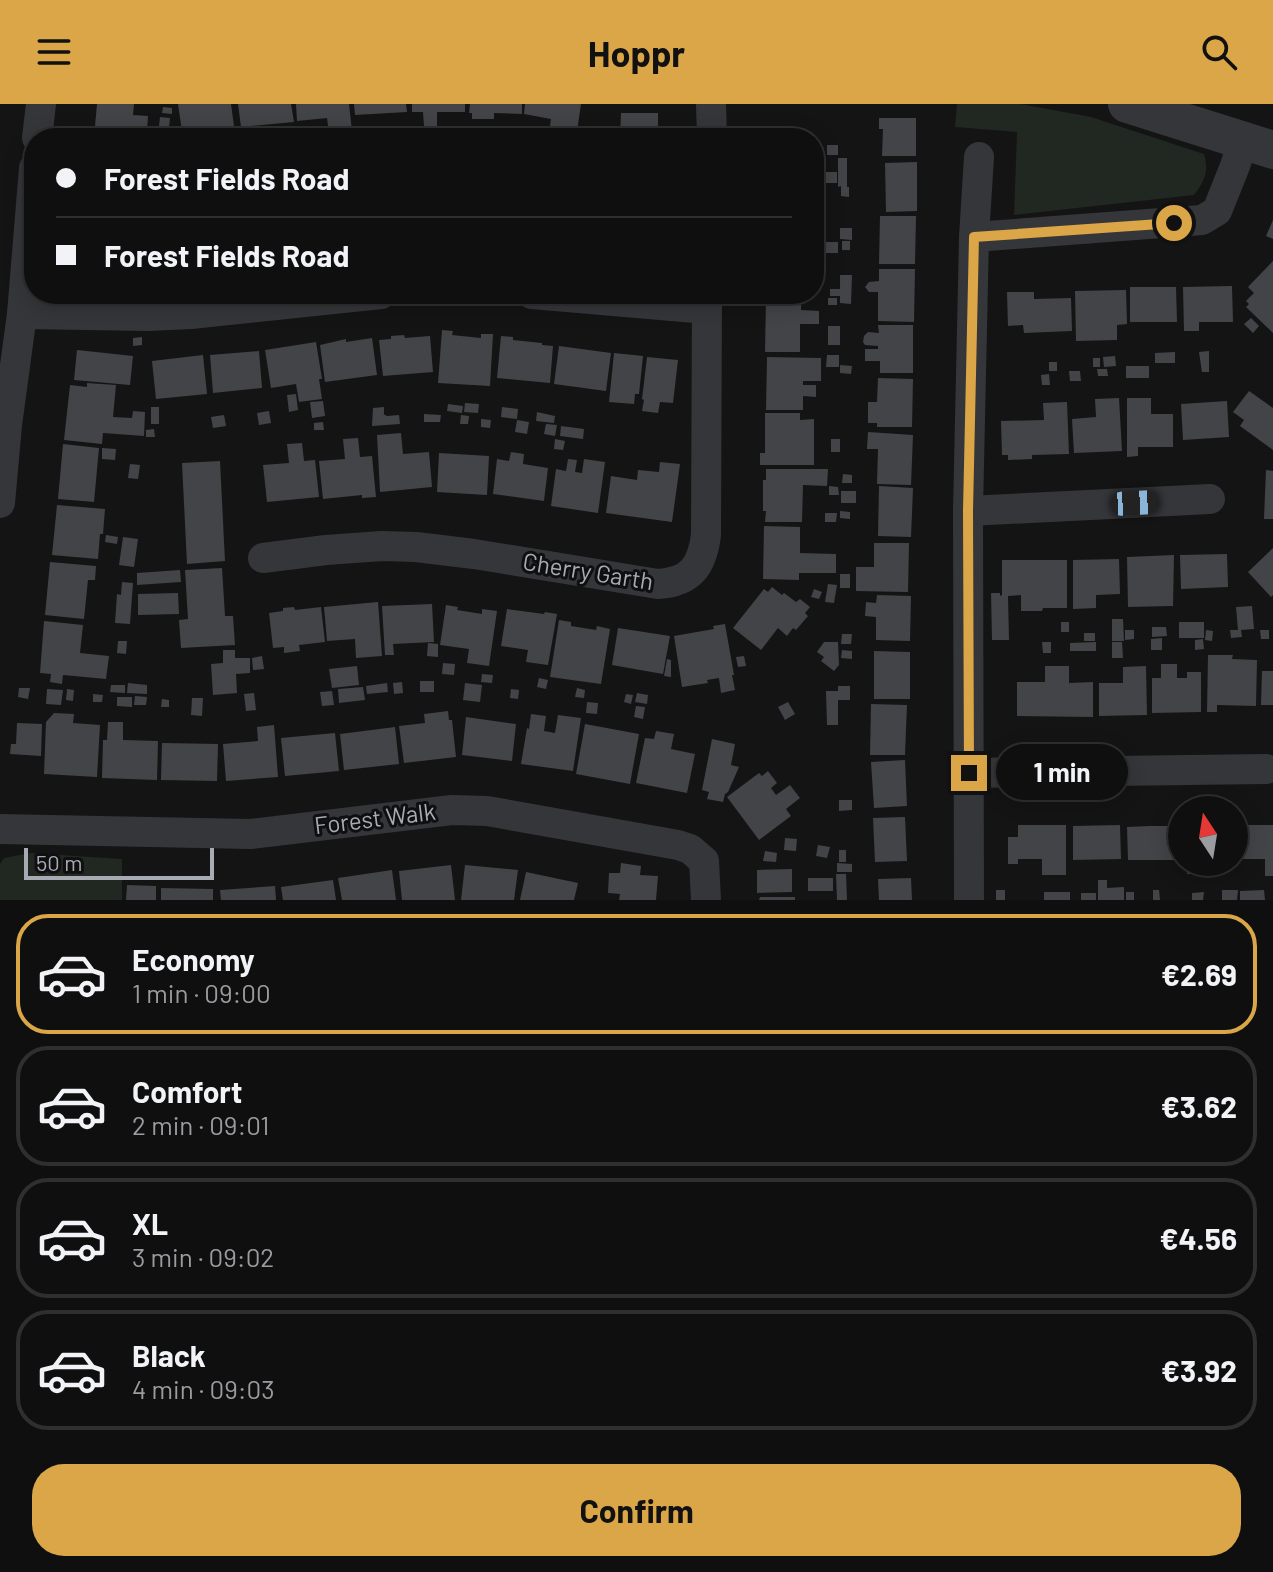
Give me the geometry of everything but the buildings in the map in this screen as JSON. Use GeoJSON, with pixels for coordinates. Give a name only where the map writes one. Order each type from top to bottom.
{"type":"FeatureCollection","features":[{"type":"Feature","properties":{"kind":"street"},"geometry":{"type":"LineString","coordinates":[[38,128],[41,104]]}},
{"type":"Feature","properties":{"kind":"street"},"geometry":{"type":"LineString","coordinates":[[711,104],[712,128]]}},
{"type":"Feature","properties":{"kind":"street"},"geometry":{"type":"LineString","coordinates":[[1127,104],[1258,145]]}},
{"type":"Feature","properties":{"kind":"street"},"geometry":{"type":"LineString","coordinates":[[974,237],[1202,220],[1217,211],[1235,166],[1258,145]]}},
{"type":"Feature","properties":{"kind":"street"},"geometry":{"type":"LineString","coordinates":[[969,900],[968,511],[974,237],[979,157]]}},
{"type":"Feature","properties":{"kind":"street"},"geometry":{"type":"LineString","coordinates":[[0,503],[24,290]]}},
{"type":"Feature","properties":{"kind":"street"},"geometry":{"type":"LineString","coordinates":[[22,314],[148,316],[286,304]]}},
{"type":"Feature","properties":{"kind":"street","name":"Cherry Garth"},"geometry":{"type":"LineString","coordinates":[[263,558],[382,546],[474,554],[658,584],[676,583],[698,565],[706,535],[707,304]]}},
{"type":"Feature","properties":{"kind":"street"},"geometry":{"type":"LineString","coordinates":[[968,511],[1210,499]]}},
{"type":"Feature","properties":{"kind":"street"},"geometry":{"type":"LineString","coordinates":[[969,773],[1266,769]]}},
{"type":"Feature","properties":{"kind":"street","name":"Forest Walk"},"geometry":{"type":"LineString","coordinates":[[0,829],[231,835],[452,810],[487,811],[690,849],[704,861],[706,900]]}},
{"type":"Feature","properties":{"kind":"shaded area"},"geometry":{"type":"Polygon","coordinates":[[[957,104],[1021,104],[1091,117],[1204,154],[1205,176],[1194,195],[1014,215],[1017,132],[955,127],[957,104]]]}},
{"type":"Feature","properties":{"kind":"shaded area"},"geometry":{"type":"Polygon","coordinates":[[[30,853],[122,859],[122,900],[0,900],[0,864],[4,858],[30,853]]]}},
{"type":"Feature","properties":{"kind":"route"},"geometry":{"type":"LineString","coordinates":[[969,773],[968,511],[974,237],[1174,223]]}}]}
